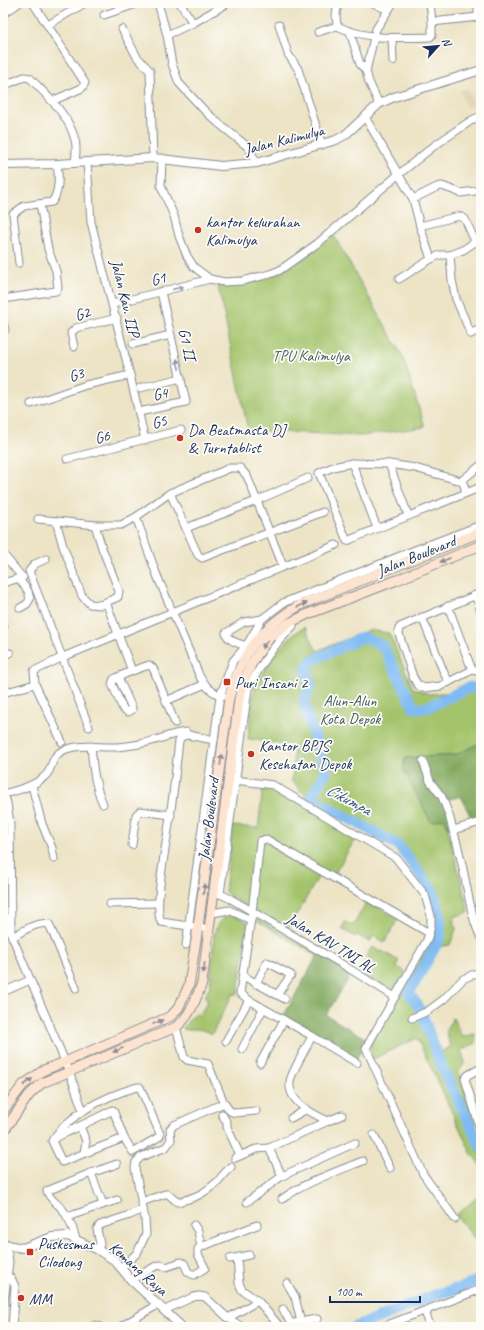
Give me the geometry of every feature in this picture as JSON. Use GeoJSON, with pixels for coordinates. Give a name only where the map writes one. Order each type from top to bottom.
{"type":"FeatureCollection","features":[{"type":"Feature","properties":{"kind":"main road","name":"Jalan Boulevard"},"geometry":{"type":"LineString","coordinates":[[3,1132],[29,1094],[42,1083],[67,1066],[171,1016],[179,1007],[189,985],[194,926],[218,737],[238,669],[254,642],[265,630],[300,605],[481,532]]}},
{"type":"Feature","properties":{"kind":"main road","name":"Jalan Boulevard"},"geometry":{"type":"LineString","coordinates":[[3,1111],[23,1085],[44,1070],[67,1066],[176,1027],[182,1022],[191,1009],[202,983],[209,929],[217,892],[232,779],[229,698],[244,681],[259,652],[270,636],[289,623],[308,614],[397,580],[481,545]]}},
{"type":"Feature","properties":{"kind":"street"},"geometry":{"type":"LineString","coordinates":[[3,14],[18,3]]}},
{"type":"Feature","properties":{"kind":"street"},"geometry":{"type":"LineString","coordinates":[[33,3],[85,83],[82,88],[52,101]]}},
{"type":"Feature","properties":{"kind":"street"},"geometry":{"type":"LineString","coordinates":[[48,26],[85,3]]}},
{"type":"Feature","properties":{"kind":"street"},"geometry":{"type":"LineString","coordinates":[[104,15],[124,5],[139,3]]}},
{"type":"Feature","properties":{"kind":"street"},"geometry":{"type":"LineString","coordinates":[[158,3],[172,64],[179,83],[217,122],[248,147],[257,163]]}},
{"type":"Feature","properties":{"kind":"street"},"geometry":{"type":"LineString","coordinates":[[180,3],[193,23]]}},
{"type":"Feature","properties":{"kind":"street"},"geometry":{"type":"LineString","coordinates":[[166,35],[193,23],[228,3]]}},
{"type":"Feature","properties":{"kind":"street"},"geometry":{"type":"LineString","coordinates":[[337,26],[336,16],[338,3]]}},
{"type":"Feature","properties":{"kind":"street"},"geometry":{"type":"LineString","coordinates":[[373,3],[388,10]]}},
{"type":"Feature","properties":{"kind":"street"},"geometry":{"type":"LineString","coordinates":[[366,71],[376,29],[393,3]]}},
{"type":"Feature","properties":{"kind":"street"},"geometry":{"type":"LineString","coordinates":[[318,32],[337,26],[350,32],[374,37],[430,37],[432,35],[430,3]]}},
{"type":"Feature","properties":{"kind":"street"},"geometry":{"type":"LineString","coordinates":[[432,22],[478,17],[478,3]]}},
{"type":"Feature","properties":{"kind":"street"},"geometry":{"type":"LineString","coordinates":[[279,25],[288,54],[298,69],[322,145]]}},
{"type":"Feature","properties":{"kind":"street"},"geometry":{"type":"LineString","coordinates":[[122,29],[137,56],[150,71],[161,186],[174,216],[179,236],[187,256],[194,267],[210,279],[224,282],[242,281],[280,270],[318,243],[434,146],[472,120],[481,116]]}},
{"type":"Feature","properties":{"kind":"street"},"geometry":{"type":"LineString","coordinates":[[350,32],[360,64],[366,71],[369,82],[379,104]]}},
{"type":"Feature","properties":{"kind":"street"},"geometry":{"type":"LineString","coordinates":[[392,38],[393,61]]}},
{"type":"Feature","properties":{"kind":"street","name":"Jalan Kalimulya"},"geometry":{"type":"LineString","coordinates":[[3,165],[57,164],[158,158],[222,166],[257,163],[336,140],[345,135],[379,104],[394,97],[481,70]]}},
{"type":"Feature","properties":{"kind":"street"},"geometry":{"type":"LineString","coordinates":[[3,83],[4,85],[24,77],[30,78],[52,101],[71,127],[76,142],[75,162]]}},
{"type":"Feature","properties":{"kind":"street"},"geometry":{"type":"LineString","coordinates":[[365,117],[413,199],[431,259]]}},
{"type":"Feature","properties":{"kind":"street","name":"Jalan Kav. IIP"},"geometry":{"type":"LineString","coordinates":[[87,162],[91,222],[113,304],[145,440]]}},
{"type":"Feature","properties":{"kind":"street"},"geometry":{"type":"LineString","coordinates":[[18,263],[13,214],[24,206],[52,202],[58,183],[57,164]]}},
{"type":"Feature","properties":{"kind":"street"},"geometry":{"type":"LineString","coordinates":[[413,199],[437,186],[442,186],[460,193],[481,190]]}},
{"type":"Feature","properties":{"kind":"street"},"geometry":{"type":"LineString","coordinates":[[3,299],[56,291],[58,288],[56,271],[48,249],[40,204]]}},
{"type":"Feature","properties":{"kind":"street"},"geometry":{"type":"LineString","coordinates":[[399,279],[431,259],[440,255],[450,255],[463,250],[478,240],[465,219],[459,216],[420,226]]}},
{"type":"Feature","properties":{"kind":"street"},"geometry":{"type":"LineString","coordinates":[[450,255],[452,280],[456,299],[471,334],[481,328]]}},
{"type":"Feature","properties":{"kind":"street","name":"G1"},"geometry":{"type":"LineString","coordinates":[[113,304],[210,279]]}},
{"type":"Feature","properties":{"kind":"street","name":"G1 II"},"geometry":{"type":"LineString","coordinates":[[161,292],[186,402]]}},
{"type":"Feature","properties":{"kind":"street","name":"G2"},"geometry":{"type":"LineString","coordinates":[[74,347],[71,333],[76,328],[116,318]]}},
{"type":"Feature","properties":{"kind":"street"},"geometry":{"type":"LineString","coordinates":[[133,344],[171,335]]}},
{"type":"Feature","properties":{"kind":"street","name":"G3"},"geometry":{"type":"LineString","coordinates":[[31,404],[86,385],[130,375]]}},
{"type":"Feature","properties":{"kind":"street"},"geometry":{"type":"LineString","coordinates":[[140,388],[181,378]]}},
{"type":"Feature","properties":{"kind":"street","name":"G4"},"geometry":{"type":"LineString","coordinates":[[139,412],[186,402]]}},
{"type":"Feature","properties":{"kind":"street","name":"G5"},"geometry":{"type":"LineString","coordinates":[[145,440],[181,430]]}},
{"type":"Feature","properties":{"kind":"street","name":"G6"},"geometry":{"type":"LineString","coordinates":[[67,459],[145,440]]}},
{"type":"Feature","properties":{"kind":"street"},"geometry":{"type":"LineString","coordinates":[[352,463],[377,528]]}},
{"type":"Feature","properties":{"kind":"street"},"geometry":{"type":"LineString","coordinates":[[461,481],[415,468],[388,464],[352,463],[333,467],[318,473],[347,541],[408,515],[481,487]]}},
{"type":"Feature","properties":{"kind":"street"},"geometry":{"type":"LineString","coordinates":[[388,464],[408,515]]}},
{"type":"Feature","properties":{"kind":"street"},"geometry":{"type":"LineString","coordinates":[[461,481],[481,465]]}},
{"type":"Feature","properties":{"kind":"street"},"geometry":{"type":"LineString","coordinates":[[38,519],[95,525],[120,525],[136,517],[170,493],[230,468],[240,468],[247,476],[283,566]]}},
{"type":"Feature","properties":{"kind":"street"},"geometry":{"type":"LineString","coordinates":[[186,528],[256,501],[308,478]]}},
{"type":"Feature","properties":{"kind":"street"},"geometry":{"type":"LineString","coordinates":[[461,481],[466,493]]}},
{"type":"Feature","properties":{"kind":"street"},"geometry":{"type":"LineString","coordinates":[[170,493],[198,555],[202,558],[324,512]]}},
{"type":"Feature","properties":{"kind":"street"},"geometry":{"type":"LineString","coordinates":[[136,517],[156,573],[204,684],[214,694],[229,698],[234,661],[246,646],[262,619],[283,603],[481,525]]}},
{"type":"Feature","properties":{"kind":"street"},"geometry":{"type":"LineString","coordinates":[[56,521],[63,546],[82,596],[90,604],[101,604],[118,597],[119,591],[102,548],[95,525]]}},
{"type":"Feature","properties":{"kind":"street"},"geometry":{"type":"LineString","coordinates":[[62,742],[35,684],[34,671],[63,657],[336,545]]}},
{"type":"Feature","properties":{"kind":"street"},"geometry":{"type":"LineString","coordinates":[[3,554],[21,578],[28,591],[30,599],[27,604],[20,608]]}},
{"type":"Feature","properties":{"kind":"street"},"geometry":{"type":"LineString","coordinates":[[3,583],[21,578],[35,564],[46,559]]}},
{"type":"Feature","properties":{"kind":"street"},"geometry":{"type":"LineString","coordinates":[[29,571],[89,727]]}},
{"type":"Feature","properties":{"kind":"street"},"geometry":{"type":"LineString","coordinates":[[481,611],[478,594],[400,627],[398,631],[413,678],[418,685],[424,688],[441,686],[472,670],[481,672]]}},
{"type":"Feature","properties":{"kind":"street"},"geometry":{"type":"LineString","coordinates":[[106,602],[132,671]]}},
{"type":"Feature","properties":{"kind":"street"},"geometry":{"type":"LineString","coordinates":[[448,606],[472,670]]}},
{"type":"Feature","properties":{"kind":"street"},"geometry":{"type":"LineString","coordinates":[[422,617],[449,682]]}},
{"type":"Feature","properties":{"kind":"street"},"geometry":{"type":"LineString","coordinates":[[246,646],[231,640],[227,637],[226,633],[244,622],[262,619]]}},
{"type":"Feature","properties":{"kind":"street"},"geometry":{"type":"LineString","coordinates":[[293,626],[276,643],[261,665],[248,689],[232,779],[273,785],[396,858],[425,895],[431,916],[431,926],[427,940],[366,1048],[423,1174],[455,1219]]}},
{"type":"Feature","properties":{"kind":"street"},"geometry":{"type":"LineString","coordinates":[[118,677],[146,666],[152,666],[175,723]]}},
{"type":"Feature","properties":{"kind":"street"},"geometry":{"type":"LineString","coordinates":[[3,693],[35,684]]}},
{"type":"Feature","properties":{"kind":"street"},"geometry":{"type":"LineString","coordinates":[[166,701],[204,684]]}},
{"type":"Feature","properties":{"kind":"street"},"geometry":{"type":"LineString","coordinates":[[9,935],[10,824],[8,803],[4,794],[32,786],[48,773],[54,758],[59,752],[72,748],[91,746],[115,747],[145,742],[187,732],[218,737]]}},
{"type":"Feature","properties":{"kind":"street"},"geometry":{"type":"LineString","coordinates":[[209,929],[161,922],[158,903],[171,815],[179,740],[181,737],[188,735],[218,737]]}},
{"type":"Feature","properties":{"kind":"street"},"geometry":{"type":"LineString","coordinates":[[91,746],[93,774],[98,794],[103,804]]}},
{"type":"Feature","properties":{"kind":"street"},"geometry":{"type":"LineString","coordinates":[[423,761],[430,781],[442,797],[449,815],[458,845],[472,912],[481,937]]}},
{"type":"Feature","properties":{"kind":"street"},"geometry":{"type":"LineString","coordinates":[[32,786],[42,824],[52,848],[54,859]]}},
{"type":"Feature","properties":{"kind":"street"},"geometry":{"type":"LineString","coordinates":[[132,845],[136,815],[138,811],[171,815]]}},
{"type":"Feature","properties":{"kind":"street"},"geometry":{"type":"LineString","coordinates":[[453,830],[481,822]]}},
{"type":"Feature","properties":{"kind":"street"},"geometry":{"type":"LineString","coordinates":[[357,1063],[263,1009],[240,993],[251,920],[260,841],[266,839],[429,933]]}},
{"type":"Feature","properties":{"kind":"street","name":"Jalan KAV TNI AL"},"geometry":{"type":"LineString","coordinates":[[217,892],[395,996]]}},
{"type":"Feature","properties":{"kind":"street"},"geometry":{"type":"LineString","coordinates":[[110,904],[158,903]]}},
{"type":"Feature","properties":{"kind":"street"},"geometry":{"type":"LineString","coordinates":[[212,913],[229,910],[251,920]]}},
{"type":"Feature","properties":{"kind":"street"},"geometry":{"type":"LineString","coordinates":[[3,915],[9,935],[67,1066],[83,1111]]}},
{"type":"Feature","properties":{"kind":"street"},"geometry":{"type":"LineString","coordinates":[[9,935],[37,925],[46,923],[49,924],[76,988]]}},
{"type":"Feature","properties":{"kind":"street"},"geometry":{"type":"LineString","coordinates":[[186,945],[194,926]]}},
{"type":"Feature","properties":{"kind":"street"},"geometry":{"type":"LineString","coordinates":[[256,984],[267,962],[290,975],[278,995]]}},
{"type":"Feature","properties":{"kind":"street"},"geometry":{"type":"LineString","coordinates":[[415,1017],[428,1011],[444,1000],[463,979],[481,971]]}},
{"type":"Feature","properties":{"kind":"street"},"geometry":{"type":"LineString","coordinates":[[243,976],[285,999]]}},
{"type":"Feature","properties":{"kind":"street"},"geometry":{"type":"LineString","coordinates":[[3,992],[30,980]]}},
{"type":"Feature","properties":{"kind":"street"},"geometry":{"type":"LineString","coordinates":[[226,1040],[249,1000]]}},
{"type":"Feature","properties":{"kind":"street"},"geometry":{"type":"LineString","coordinates":[[242,1049],[263,1009]]}},
{"type":"Feature","properties":{"kind":"street"},"geometry":{"type":"LineString","coordinates":[[260,1063],[284,1020]]}},
{"type":"Feature","properties":{"kind":"street"},"geometry":{"type":"LineString","coordinates":[[176,1027],[184,1057],[187,1060],[208,1064],[224,1103],[230,1111],[235,1113],[256,1111]]}},
{"type":"Feature","properties":{"kind":"street"},"geometry":{"type":"LineString","coordinates":[[312,1036],[290,1080],[291,1089],[295,1099],[307,1109],[328,1121]]}},
{"type":"Feature","properties":{"kind":"street"},"geometry":{"type":"LineString","coordinates":[[481,1068],[468,1075],[465,1082],[481,1132]]}},
{"type":"Feature","properties":{"kind":"street"},"geometry":{"type":"LineString","coordinates":[[108,1098],[124,1138],[133,1152],[160,1136],[151,1109],[140,1087],[108,1098],[83,1111],[68,1122],[58,1132],[52,1142],[61,1162],[124,1138]]}},
{"type":"Feature","properties":{"kind":"street"},"geometry":{"type":"LineString","coordinates":[[121,1268],[137,1253],[145,1238],[146,1230],[135,1168],[137,1160],[141,1156],[166,1147],[171,1140],[170,1129],[174,1125],[224,1103]]}},
{"type":"Feature","properties":{"kind":"street"},"geometry":{"type":"LineString","coordinates":[[290,1118],[307,1109]]}},
{"type":"Feature","properties":{"kind":"street"},"geometry":{"type":"LineString","coordinates":[[53,1139],[113,1110]]}},
{"type":"Feature","properties":{"kind":"street"},"geometry":{"type":"LineString","coordinates":[[222,1114],[227,1123],[227,1127],[238,1157],[256,1149],[269,1148],[342,1116]]}},
{"type":"Feature","properties":{"kind":"street"},"geometry":{"type":"LineString","coordinates":[[80,1126],[86,1141],[84,1153]]}},
{"type":"Feature","properties":{"kind":"street"},"geometry":{"type":"LineString","coordinates":[[374,1134],[390,1168]]}},
{"type":"Feature","properties":{"kind":"street"},"geometry":{"type":"LineString","coordinates":[[247,1202],[282,1176],[355,1143]]}},
{"type":"Feature","properties":{"kind":"street"},"geometry":{"type":"LineString","coordinates":[[269,1148],[282,1176]]}},
{"type":"Feature","properties":{"kind":"street"},"geometry":{"type":"LineString","coordinates":[[282,1199],[294,1190],[363,1161]]}},
{"type":"Feature","properties":{"kind":"street"},"geometry":{"type":"LineString","coordinates":[[76,1239],[72,1225],[47,1191],[117,1164]]}},
{"type":"Feature","properties":{"kind":"street"},"geometry":{"type":"LineString","coordinates":[[98,1250],[100,1244],[97,1229],[100,1225],[130,1215],[142,1205],[163,1194],[168,1194],[177,1202],[196,1197],[218,1181],[230,1167]]}},
{"type":"Feature","properties":{"kind":"street"},"geometry":{"type":"LineString","coordinates":[[91,1173],[103,1204]]}},
{"type":"Feature","properties":{"kind":"street"},"geometry":{"type":"LineString","coordinates":[[67,1217],[117,1200]]}},
{"type":"Feature","properties":{"kind":"street"},"geometry":{"type":"LineString","coordinates":[[194,1225],[198,1231],[201,1247]]}},
{"type":"Feature","properties":{"kind":"street"},"geometry":{"type":"LineString","coordinates":[[131,1280],[156,1266],[161,1265],[166,1267],[181,1262],[184,1263],[188,1272],[194,1275],[205,1268],[198,1254],[198,1249],[257,1225]]}},
{"type":"Feature","properties":{"kind":"street","name":"Kemang Raya"},"geometry":{"type":"LineString","coordinates":[[3,1243],[24,1248],[57,1236],[68,1236],[76,1239],[111,1257],[131,1280],[182,1327]]}},
{"type":"Feature","properties":{"kind":"street"},"geometry":{"type":"LineString","coordinates":[[3,1243],[8,1254],[9,1262],[3,1308]]}},
{"type":"Feature","properties":{"kind":"street"},"geometry":{"type":"LineString","coordinates":[[249,1255],[234,1258],[239,1283],[242,1290],[258,1301],[280,1327]]}},
{"type":"Feature","properties":{"kind":"street"},"geometry":{"type":"LineString","coordinates":[[7,1277],[12,1278],[15,1286],[12,1327]]}},
{"type":"Feature","properties":{"kind":"street"},"geometry":{"type":"LineString","coordinates":[[286,1283],[294,1297],[301,1322]]}},
{"type":"Feature","properties":{"kind":"street"},"geometry":{"type":"LineString","coordinates":[[382,1327],[481,1289]]}},
{"type":"Feature","properties":{"kind":"street"},"geometry":{"type":"LineString","coordinates":[[120,1327],[162,1307],[199,1296],[205,1297],[228,1318],[242,1327]]}},
{"type":"Feature","properties":{"kind":"street"},"geometry":{"type":"LineString","coordinates":[[228,1318],[258,1301]]}},
{"type":"Feature","properties":{"kind":"street"},"geometry":{"type":"LineString","coordinates":[[283,1309],[290,1326],[317,1319]]}},
{"type":"Feature","properties":{"kind":"street"},"geometry":{"type":"LineString","coordinates":[[428,1310],[426,1315],[431,1327]]}},
{"type":"Feature","properties":{"kind":"street"},"geometry":{"type":"LineString","coordinates":[[91,1327],[95,1325],[100,1327]]}},
{"type":"Feature","properties":{"kind":"shaded area"},"geometry":{"type":"Polygon","coordinates":[[[468,88],[474,105],[466,107],[460,91],[468,88]]]}},
{"type":"Feature","properties":{"kind":"green space","name":"TPU Kalimulya"},"geometry":{"type":"Polygon","coordinates":[[[334,236],[402,355],[425,427],[361,436],[248,430],[218,286],[260,280],[280,273],[334,236]]]}},
{"type":"Feature","properties":{"kind":"green space","name":"Alun-Alun Kota Depok"},"geometry":{"type":"Polygon","coordinates":[[[305,627],[317,651],[369,630],[389,633],[413,688],[429,694],[481,690],[481,750],[478,744],[455,755],[405,758],[445,818],[469,912],[453,917],[456,929],[450,945],[438,947],[414,994],[423,1004],[439,1053],[450,1047],[446,1030],[453,1018],[462,1037],[475,1034],[476,1043],[461,1050],[465,1062],[459,1071],[481,1139],[481,1166],[471,1153],[417,1038],[373,1059],[370,1051],[371,1042],[433,938],[440,919],[432,891],[397,845],[363,825],[354,823],[309,799],[292,782],[294,745],[248,739],[253,695],[256,685],[275,654],[292,635],[305,627]]]}},
{"type":"Feature","properties":{"kind":"green space"},"geometry":{"type":"Polygon","coordinates":[[[478,744],[481,750],[481,819],[473,822],[461,796],[446,800],[453,826],[448,828],[445,818],[431,822],[403,769],[405,758],[455,755],[478,744]]]}},
{"type":"Feature","properties":{"kind":"green space"},"geometry":{"type":"Polygon","coordinates":[[[263,787],[271,788],[357,836],[331,880],[320,874],[288,930],[229,896],[225,891],[233,826],[258,828],[263,787]]]}},
{"type":"Feature","properties":{"kind":"green space"},"geometry":{"type":"Polygon","coordinates":[[[367,901],[398,919],[385,942],[373,936],[370,942],[357,935],[355,937],[342,929],[345,922],[353,926],[367,901]]]}},
{"type":"Feature","properties":{"kind":"green space"},"geometry":{"type":"Polygon","coordinates":[[[230,913],[248,922],[238,993],[232,995],[212,1034],[198,1029],[184,1030],[183,1027],[196,1013],[200,1016],[208,999],[205,997],[210,986],[214,933],[220,921],[230,913]]]}},
{"type":"Feature","properties":{"kind":"green space"},"geometry":{"type":"Polygon","coordinates":[[[258,918],[319,953],[317,956],[256,920],[258,918]]]}},
{"type":"Feature","properties":{"kind":"green space"},"geometry":{"type":"Polygon","coordinates":[[[372,947],[399,961],[396,966],[406,972],[393,993],[365,976],[375,963],[365,957],[372,947]]]}},
{"type":"Feature","properties":{"kind":"green space"},"geometry":{"type":"Polygon","coordinates":[[[319,953],[352,973],[326,1015],[367,1039],[356,1060],[283,1017],[319,953]]]}},
{"type":"Feature","properties":{"kind":"green space"},"geometry":{"type":"Polygon","coordinates":[[[481,1194],[481,1247],[456,1215],[481,1194]]]}},
{"type":"Feature","properties":{"kind":"waterway","name":"Cikumpa"},"geometry":{"type":"LineString","coordinates":[[481,690],[470,687],[426,708],[414,708],[383,646],[363,637],[311,661],[306,670],[311,685],[304,701],[308,718],[326,772],[311,798],[398,845],[433,891],[441,918],[440,938],[409,993],[420,1009],[440,1063],[481,1147]]}},
{"type":"Feature","properties":{"kind":"waterway","name":"Cikumpa"},"geometry":{"type":"LineString","coordinates":[[356,1327],[437,1294],[463,1287],[481,1279]]}},
{"type":"Feature","properties":{"kind":"place","name":"kantor kelurahan Kalimulya"},"geometry":{"type":"Point","coordinates":[198,230]}},
{"type":"Feature","properties":{"kind":"place","name":"Da Beatmasta DJ & Turntablist"},"geometry":{"type":"Point","coordinates":[180,438]}},
{"type":"Feature","properties":{"kind":"place","name":"Puri Insani 2"},"geometry":{"type":"Point","coordinates":[227,682]}},
{"type":"Feature","properties":{"kind":"place","name":"Kantor BPJS Kesehatan Depok"},"geometry":{"type":"Point","coordinates":[251,754]}},
{"type":"Feature","properties":{"kind":"place","name":"Puskesmas Cilodong"},"geometry":{"type":"Point","coordinates":[30,1252]}},
{"type":"Feature","properties":{"kind":"place","name":"MM"},"geometry":{"type":"Point","coordinates":[21,1298]}}]}
